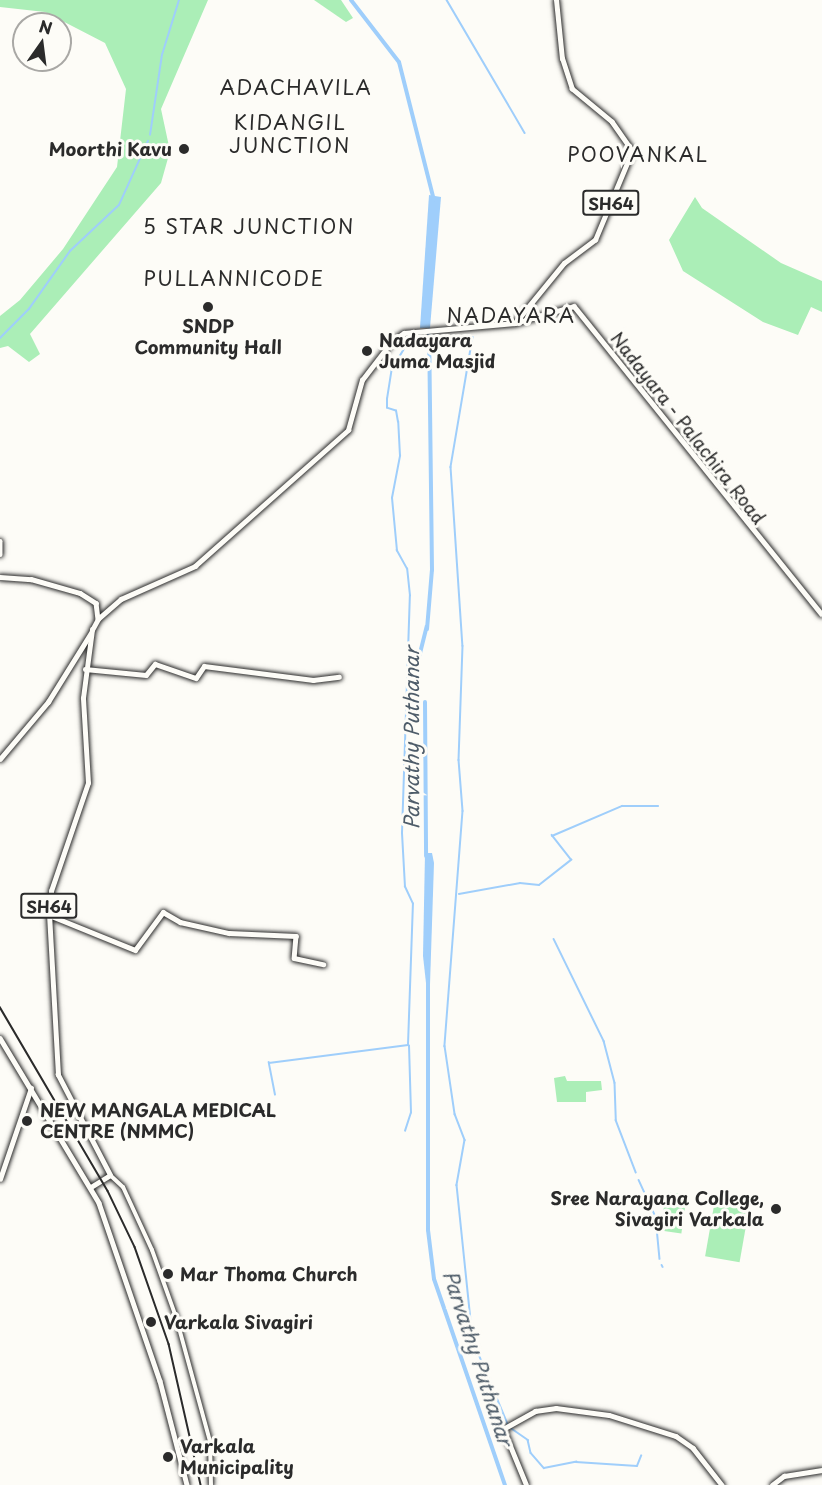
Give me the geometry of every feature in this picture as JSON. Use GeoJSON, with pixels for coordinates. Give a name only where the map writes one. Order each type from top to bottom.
{"type":"FeatureCollection","features":[{"type":"Feature","properties":{"kind":"main road","name":"SH64"},"geometry":{"type":"LineString","coordinates":[[111,1175],[58,1075],[49,915],[51,891],[88,783],[85,669],[92,630],[98,619],[121,599],[195,566],[348,430],[362,380],[392,341],[421,332],[515,323],[564,263],[595,240],[632,151],[612,122],[572,89],[562,59],[555,0]]}},
{"type":"Feature","properties":{"kind":"main road","name":"Nadayara - Palachira Road"},"geometry":{"type":"LineString","coordinates":[[515,323],[574,306],[822,614]]}},
{"type":"Feature","properties":{"kind":"main road"},"geometry":{"type":"LineString","coordinates":[[522,313],[528,319]]}},
{"type":"Feature","properties":{"kind":"main road"},"geometry":{"type":"LineString","coordinates":[[0,541],[0,554]]}},
{"type":"Feature","properties":{"kind":"main road"},"geometry":{"type":"LineString","coordinates":[[0,577],[31,579],[80,593],[96,603],[98,619]]}},
{"type":"Feature","properties":{"kind":"main road"},"geometry":{"type":"LineString","coordinates":[[0,759],[48,702],[92,630]]}},
{"type":"Feature","properties":{"kind":"main road"},"geometry":{"type":"LineString","coordinates":[[85,669],[146,675],[155,664],[196,678],[204,666],[313,680],[339,677]]}},
{"type":"Feature","properties":{"kind":"main road"},"geometry":{"type":"LineString","coordinates":[[49,915],[135,950],[163,912],[180,922],[229,933],[296,936],[294,958],[322,964]]}},
{"type":"Feature","properties":{"kind":"main road"},"geometry":{"type":"LineString","coordinates":[[0,1038],[91,1186],[160,1381],[187,1485]]}},
{"type":"Feature","properties":{"kind":"main road"},"geometry":{"type":"LineString","coordinates":[[0,1179],[31,1088]]}},
{"type":"Feature","properties":{"kind":"main road"},"geometry":{"type":"LineString","coordinates":[[91,1186],[111,1175]]}},
{"type":"Feature","properties":{"kind":"main road"},"geometry":{"type":"LineString","coordinates":[[526,1485],[503,1429],[515,1421],[556,1408],[631,1421],[676,1437],[693,1448],[722,1485]]}},
{"type":"Feature","properties":{"kind":"main road"},"geometry":{"type":"LineString","coordinates":[[772,1485],[784,1476],[822,1470]]}},
{"type":"Feature","properties":{"kind":"street"},"geometry":{"type":"LineString","coordinates":[[111,1175],[123,1187],[147,1239],[176,1317],[210,1441],[211,1485]]}},
{"type":"Feature","properties":{"kind":"green space"},"geometry":{"type":"Polygon","coordinates":[[[0,0],[208,0],[161,109],[170,151],[161,183],[30,334],[40,354],[29,362],[8,346],[0,348],[0,316],[20,300],[63,249],[117,167],[126,89],[105,43],[72,26],[72,12],[45,12],[0,7],[0,0]]]}},
{"type":"Feature","properties":{"kind":"green space"},"geometry":{"type":"Polygon","coordinates":[[[314,0],[341,0],[353,18],[346,22],[314,0]]]}},
{"type":"Feature","properties":{"kind":"green space"},"geometry":{"type":"Polygon","coordinates":[[[695,197],[702,208],[781,263],[822,281],[822,312],[811,307],[798,335],[763,322],[683,271],[669,240],[695,197]]]}},
{"type":"Feature","properties":{"kind":"green space"},"geometry":{"type":"Polygon","coordinates":[[[565,1076],[567,1081],[601,1081],[602,1090],[586,1092],[586,1102],[557,1102],[554,1078],[565,1076]]]}},
{"type":"Feature","properties":{"kind":"green space"},"geometry":{"type":"Polygon","coordinates":[[[666,1192],[687,1195],[681,1234],[661,1231],[666,1192]]]}},
{"type":"Feature","properties":{"kind":"green space"},"geometry":{"type":"Polygon","coordinates":[[[715,1200],[749,1206],[740,1262],[705,1256],[715,1200]]]}},
{"type":"Feature","properties":{"kind":"water"},"geometry":{"type":"Polygon","coordinates":[[[429,195],[441,197],[430,328],[420,328],[429,195]]]}},
{"type":"Feature","properties":{"kind":"water"},"geometry":{"type":"Polygon","coordinates":[[[425,625],[429,626],[409,706],[405,705],[425,625]]]}},
{"type":"Feature","properties":{"kind":"water"},"geometry":{"type":"Polygon","coordinates":[[[425,853],[432,853],[434,863],[430,984],[426,983],[423,956],[425,853]]]}},
{"type":"Feature","properties":{"kind":"waterway"},"geometry":{"type":"LineString","coordinates":[[150,135],[162,55],[179,0]]}},
{"type":"Feature","properties":{"kind":"waterway","name":"Parvathy Puthanar"},"geometry":{"type":"LineString","coordinates":[[351,0],[399,62],[434,200]]}},
{"type":"Feature","properties":{"kind":"waterway"},"geometry":{"type":"LineString","coordinates":[[447,0],[525,133]]}},
{"type":"Feature","properties":{"kind":"waterway"},"geometry":{"type":"LineString","coordinates":[[0,338],[29,309],[70,251],[119,205],[148,141]]}},
{"type":"Feature","properties":{"kind":"waterway","name":"Parvathy Puthanar"},"geometry":{"type":"LineString","coordinates":[[427,629],[432,570],[429,330]]}},
{"type":"Feature","properties":{"kind":"waterway"},"geometry":{"type":"LineString","coordinates":[[275,1095],[269,1063],[408,1045],[413,904],[405,887],[402,833],[410,596],[407,569],[397,551],[392,498],[400,456],[398,422],[396,411],[387,408],[387,399],[392,369],[407,344],[429,336]]}},
{"type":"Feature","properties":{"kind":"waterway"},"geometry":{"type":"LineString","coordinates":[[473,337],[451,467],[463,646],[459,760],[463,811],[445,1046],[455,1114],[465,1140],[457,1185],[473,1340],[508,1424]]}},
{"type":"Feature","properties":{"kind":"waterway","name":"Parvathy Puthanar"},"geometry":{"type":"LineString","coordinates":[[425,702],[426,856]]}},
{"type":"Feature","properties":{"kind":"waterway"},"geometry":{"type":"LineString","coordinates":[[459,894],[520,883],[539,885],[571,860],[552,836],[622,806],[658,806]]}},
{"type":"Feature","properties":{"kind":"waterway"},"geometry":{"type":"LineString","coordinates":[[554,939],[604,1041],[615,1083],[616,1120],[636,1172]]}},
{"type":"Feature","properties":{"kind":"waterway","name":"Parvathy Puthanar"},"geometry":{"type":"LineString","coordinates":[[428,981],[428,1230],[434,1279],[505,1485]]}},
{"type":"Feature","properties":{"kind":"waterway"},"geometry":{"type":"LineString","coordinates":[[405,1131],[411,1113],[409,1046]]}},
{"type":"Feature","properties":{"kind":"waterway"},"geometry":{"type":"LineString","coordinates":[[639,1180],[656,1217],[660,1259]]}},
{"type":"Feature","properties":{"kind":"waterway"},"geometry":{"type":"LineString","coordinates":[[511,1428],[528,1440],[531,1453],[544,1468],[576,1462],[637,1466],[641,1456]]}},
{"type":"Feature","properties":{"kind":"railway"},"geometry":{"type":"LineString","coordinates":[[0,1007],[108,1191],[135,1247],[169,1344],[201,1485]]}},
{"type":"Feature","properties":{"kind":"place","name":"Moorthi Kavu"},"geometry":{"type":"Point","coordinates":[184,149]}},
{"type":"Feature","properties":{"kind":"place","name":"SNDP Community Hall"},"geometry":{"type":"Point","coordinates":[208,307]}},
{"type":"Feature","properties":{"kind":"place","name":"Nadayara Juma Masjid"},"geometry":{"type":"Point","coordinates":[367,351]}},
{"type":"Feature","properties":{"kind":"place","name":"NEW MANGALA MEDICAL CENTRE (NMMC)"},"geometry":{"type":"Point","coordinates":[27,1121]}},
{"type":"Feature","properties":{"kind":"place","name":"Sree Narayana College, Sivagiri Varkala"},"geometry":{"type":"Point","coordinates":[776,1209]}},
{"type":"Feature","properties":{"kind":"place","name":"Mar Thoma Church"},"geometry":{"type":"Point","coordinates":[168,1274]}},
{"type":"Feature","properties":{"kind":"place","name":"Varkala Sivagiri"},"geometry":{"type":"Point","coordinates":[151,1322]}},
{"type":"Feature","properties":{"kind":"place","name":"Varkala Municipality"},"geometry":{"type":"Point","coordinates":[168,1457]}},
{"type":"Feature","properties":{"kind":"district","name":"ADACHAVILA"},"geometry":{"type":"Point","coordinates":[296,87]}},
{"type":"Feature","properties":{"kind":"district","name":"KIDANGIL JUNCTION"},"geometry":{"type":"Point","coordinates":[290,134]}},
{"type":"Feature","properties":{"kind":"district","name":"POOVANKAL"},"geometry":{"type":"Point","coordinates":[638,154]}},
{"type":"Feature","properties":{"kind":"district","name":"5 STAR JUNCTION"},"geometry":{"type":"Point","coordinates":[249,226]}},
{"type":"Feature","properties":{"kind":"district","name":"PULLANNICODE"},"geometry":{"type":"Point","coordinates":[234,278]}},
{"type":"Feature","properties":{"kind":"district","name":"NADAYARA"},"geometry":{"type":"Point","coordinates":[511,315]}}]}
